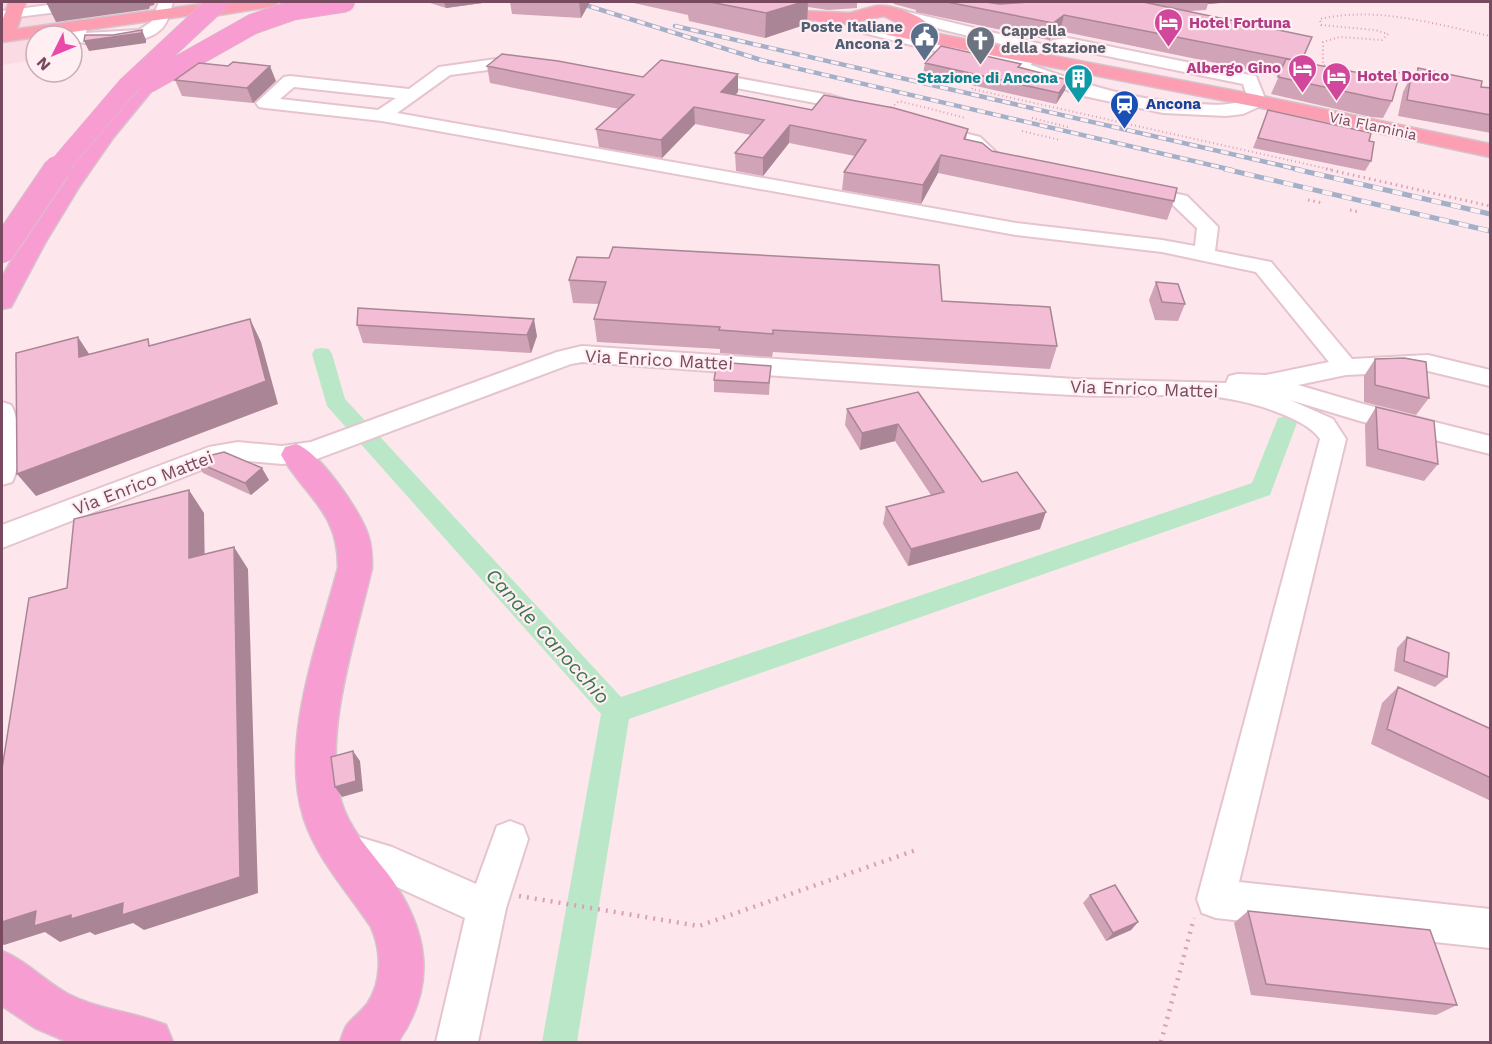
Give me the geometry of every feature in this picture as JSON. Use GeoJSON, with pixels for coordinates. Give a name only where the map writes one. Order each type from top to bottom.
{"type":"FeatureCollection","features":[{"type":"Feature","properties":{"kind":"highway"},"geometry":{"type":"LineString","coordinates":[[148,83],[253,24],[293,10],[345,2]]}},
{"type":"Feature","properties":{"kind":"highway"},"geometry":{"type":"LineString","coordinates":[[2,301],[61,196],[106,133],[148,83],[229,3]]}},
{"type":"Feature","properties":{"kind":"highway"},"geometry":{"type":"LineString","coordinates":[[2,250],[51,177],[103,110],[148,65],[229,3]]}},
{"type":"Feature","properties":{"kind":"highway"},"geometry":{"type":"LineString","coordinates":[[314,450],[352,531],[356,547],[355,568],[326,685],[318,760],[321,805],[340,850],[385,905],[395,924],[404,957],[400,984],[390,1011],[364,1042]]}},
{"type":"Feature","properties":{"kind":"highway"},"geometry":{"type":"LineString","coordinates":[[2,974],[36,1002],[60,1015],[102,1031],[149,1042]]}},
{"type":"Feature","properties":{"kind":"main road"},"geometry":{"type":"LineString","coordinates":[[84,25],[164,8],[213,11],[229,3],[269,2]]}},
{"type":"Feature","properties":{"kind":"main road"},"geometry":{"type":"LineString","coordinates":[[33,24],[35,7]]}},
{"type":"Feature","properties":{"kind":"main road"},"geometry":{"type":"LineString","coordinates":[[11,10],[3,36],[24,33]]}},
{"type":"Feature","properties":{"kind":"main road"},"geometry":{"type":"LineString","coordinates":[[785,11],[807,15],[867,15],[899,20],[939,33],[1047,50],[1217,85],[1246,94],[1242,106],[1192,90],[1023,61],[899,20],[867,15]]}},
{"type":"Feature","properties":{"kind":"main road","name":"Via Flaminia"},"geometry":{"type":"LineString","coordinates":[[1242,106],[1490,147]]}},
{"type":"Feature","properties":{"kind":"street"},"geometry":{"type":"LineString","coordinates":[[11,10],[104,2]]}},
{"type":"Feature","properties":{"kind":"street"},"geometry":{"type":"LineString","coordinates":[[867,15],[961,53],[1023,61],[1201,110]]}},
{"type":"Feature","properties":{"kind":"street"},"geometry":{"type":"LineString","coordinates":[[946,26],[957,24],[963,15]]}},
{"type":"Feature","properties":{"kind":"street"},"geometry":{"type":"LineString","coordinates":[[899,20],[946,26],[1047,50]]}},
{"type":"Feature","properties":{"kind":"street"},"geometry":{"type":"LineString","coordinates":[[946,26],[1006,44]]}},
{"type":"Feature","properties":{"kind":"street"},"geometry":{"type":"LineString","coordinates":[[1023,61],[1059,80],[1090,92],[1163,108],[1201,110],[1242,106]]}},
{"type":"Feature","properties":{"kind":"street"},"geometry":{"type":"LineString","coordinates":[[382,116],[445,71],[503,63],[549,69]]}},
{"type":"Feature","properties":{"kind":"street"},"geometry":{"type":"LineString","coordinates":[[680,72],[829,100],[880,117]]}},
{"type":"Feature","properties":{"kind":"street"},"geometry":{"type":"LineString","coordinates":[[1059,80],[1133,93],[1242,106],[1367,135]]}},
{"type":"Feature","properties":{"kind":"street"},"geometry":{"type":"LineString","coordinates":[[411,94],[290,81],[265,103],[382,116],[1016,229],[1161,246],[1263,267],[1346,367]]}},
{"type":"Feature","properties":{"kind":"street"},"geometry":{"type":"LineString","coordinates":[[911,125],[973,141],[996,163],[1019,167]]}},
{"type":"Feature","properties":{"kind":"street"},"geometry":{"type":"LineString","coordinates":[[1123,188],[1180,200],[1208,227],[1204,255]]}},
{"type":"Feature","properties":{"kind":"street","name":"Via Enrico Mattei"},"geometry":{"type":"LineString","coordinates":[[2,537],[209,457],[238,451],[314,450],[566,357],[582,354],[1074,387],[1217,389],[1264,399],[1306,415],[1324,425],[1333,439],[1216,899],[1491,929]]}},
{"type":"Feature","properties":{"kind":"street"},"geometry":{"type":"LineString","coordinates":[[1217,389],[1238,382],[1266,383],[1346,367],[1428,363],[1491,378]]}},
{"type":"Feature","properties":{"kind":"street"},"geometry":{"type":"LineString","coordinates":[[1266,383],[1360,412],[1491,445]]}},
{"type":"Feature","properties":{"kind":"street"},"geometry":{"type":"LineString","coordinates":[[2,411],[5,434],[2,475]]}},
{"type":"Feature","properties":{"kind":"street"},"geometry":{"type":"LineString","coordinates":[[457,1042],[487,908],[510,839]]}},
{"type":"Feature","properties":{"kind":"street"},"geometry":{"type":"LineString","coordinates":[[340,850],[392,866],[487,908]]}},
{"type":"Feature","properties":{"kind":"path"},"geometry":{"type":"LineString","coordinates":[[1356,73],[1323,65],[1323,42],[1340,37],[1382,40],[1388,34],[1376,30],[1321,25],[1320,19],[1334,14],[1360,14],[1405,19],[1491,36]]}},
{"type":"Feature","properties":{"kind":"path"},"geometry":{"type":"LineString","coordinates":[[1390,81],[1401,71]]}},
{"type":"Feature","properties":{"kind":"path"},"geometry":{"type":"LineString","coordinates":[[975,85],[972,89],[1076,115],[1221,143],[1491,206]]}},
{"type":"Feature","properties":{"kind":"path"},"geometry":{"type":"LineString","coordinates":[[880,117],[899,101],[966,118]]}},
{"type":"Feature","properties":{"kind":"path"},"geometry":{"type":"LineString","coordinates":[[1058,110],[1076,115]]}},
{"type":"Feature","properties":{"kind":"path"},"geometry":{"type":"LineString","coordinates":[[1029,122],[1033,116],[1068,127]]}},
{"type":"Feature","properties":{"kind":"path"},"geometry":{"type":"LineString","coordinates":[[1131,125],[1133,121]]}},
{"type":"Feature","properties":{"kind":"path"},"geometry":{"type":"LineString","coordinates":[[1022,131],[1060,140]]}},
{"type":"Feature","properties":{"kind":"path"},"geometry":{"type":"LineString","coordinates":[[1350,210],[1359,212]]}},
{"type":"Feature","properties":{"kind":"path"},"geometry":{"type":"LineString","coordinates":[[526,897],[699,926],[919,849]]}},
{"type":"Feature","properties":{"kind":"shaded area"},"geometry":{"type":"Polygon","coordinates":[[[2,2],[238,2],[63,24],[24,24],[24,62],[2,65],[2,2]]]}},
{"type":"Feature","properties":{"kind":"building"},"geometry":{"type":"Polygon","coordinates":[[[710,2],[803,2],[766,13],[710,2]]]}},
{"type":"Feature","properties":{"kind":"building"},"geometry":{"type":"Polygon","coordinates":[[[947,2],[1000,4],[1143,2],[1312,37],[1301,62],[1398,80],[1392,101],[1380,99],[1278,77],[1286,59],[1299,61],[1064,15],[1053,23],[947,2]]]}},
{"type":"Feature","properties":{"kind":"building"},"geometry":{"type":"Polygon","coordinates":[[[142,30],[141,33],[84,41],[85,35],[113,35],[142,30]]]}},
{"type":"Feature","properties":{"kind":"building"},"geometry":{"type":"Polygon","coordinates":[[[941,46],[1021,64],[1018,67],[1068,80],[1059,93],[925,63],[941,46]]]}},
{"type":"Feature","properties":{"kind":"building"},"geometry":{"type":"Polygon","coordinates":[[[502,54],[558,61],[643,77],[661,60],[738,74],[721,92],[812,110],[824,95],[894,108],[968,129],[964,139],[982,143],[992,151],[1177,188],[1174,201],[941,155],[923,185],[844,172],[866,140],[790,125],[763,158],[735,153],[764,120],[694,107],[661,140],[596,129],[634,95],[487,66],[502,54]]]}},
{"type":"Feature","properties":{"kind":"building"},"geometry":{"type":"Polygon","coordinates":[[[233,62],[270,66],[247,88],[175,80],[199,63],[228,66],[233,62]]]}},
{"type":"Feature","properties":{"kind":"building"},"geometry":{"type":"Polygon","coordinates":[[[1418,68],[1482,81],[1481,87],[1491,88],[1491,115],[1407,100],[1411,76],[1417,77],[1418,68]]]}},
{"type":"Feature","properties":{"kind":"building"},"geometry":{"type":"Polygon","coordinates":[[[1268,110],[1371,133],[1369,141],[1374,142],[1371,161],[1258,138],[1268,110]]]}},
{"type":"Feature","properties":{"kind":"building"},"geometry":{"type":"Polygon","coordinates":[[[613,247],[939,265],[942,301],[1050,307],[1057,346],[773,330],[773,334],[719,330],[720,327],[594,319],[606,282],[569,280],[577,257],[609,258],[613,247]]]}},
{"type":"Feature","properties":{"kind":"building"},"geometry":{"type":"Polygon","coordinates":[[[1156,282],[1178,284],[1185,304],[1162,302],[1156,282]]]}},
{"type":"Feature","properties":{"kind":"building"},"geometry":{"type":"Polygon","coordinates":[[[358,308],[534,319],[527,335],[357,325],[358,308]]]}},
{"type":"Feature","properties":{"kind":"building"},"geometry":{"type":"Polygon","coordinates":[[[250,319],[266,381],[17,474],[16,353],[78,337],[79,357],[148,339],[149,346],[250,319]]]}},
{"type":"Feature","properties":{"kind":"building"},"geometry":{"type":"Polygon","coordinates":[[[1404,358],[1426,362],[1429,398],[1375,385],[1375,359],[1404,358]]]}},
{"type":"Feature","properties":{"kind":"building"},"geometry":{"type":"Polygon","coordinates":[[[717,362],[771,366],[769,383],[714,380],[717,362]]]}},
{"type":"Feature","properties":{"kind":"building"},"geometry":{"type":"Polygon","coordinates":[[[918,392],[982,482],[1017,472],[1046,512],[911,549],[886,507],[944,492],[898,424],[862,433],[847,409],[918,392]]]}},
{"type":"Feature","properties":{"kind":"building"},"geometry":{"type":"Polygon","coordinates":[[[1376,407],[1434,421],[1438,464],[1378,449],[1376,407]]]}},
{"type":"Feature","properties":{"kind":"building"},"geometry":{"type":"Polygon","coordinates":[[[224,452],[262,468],[245,483],[196,462],[224,452]]]}},
{"type":"Feature","properties":{"kind":"building"},"geometry":{"type":"Polygon","coordinates":[[[189,490],[189,558],[234,547],[240,877],[122,915],[123,903],[71,919],[71,915],[34,926],[36,911],[2,922],[2,769],[29,598],[67,588],[74,519],[189,490]]]}},
{"type":"Feature","properties":{"kind":"building"},"geometry":{"type":"Polygon","coordinates":[[[1407,637],[1449,653],[1447,677],[1404,661],[1407,637]]]}},
{"type":"Feature","properties":{"kind":"building"},"geometry":{"type":"Polygon","coordinates":[[[1398,687],[1491,729],[1491,778],[1387,729],[1398,687]]]}},
{"type":"Feature","properties":{"kind":"building"},"geometry":{"type":"Polygon","coordinates":[[[353,751],[356,781],[335,787],[331,757],[353,751]]]}},
{"type":"Feature","properties":{"kind":"building"},"geometry":{"type":"Polygon","coordinates":[[[1115,885],[1138,922],[1113,933],[1090,895],[1115,885]]]}},
{"type":"Feature","properties":{"kind":"building"},"geometry":{"type":"Polygon","coordinates":[[[1248,911],[1430,930],[1457,1005],[1266,984],[1248,911]]]}},
{"type":"Feature","properties":{"kind":"waterway","name":"Canale Canocchio"},"geometry":{"type":"LineString","coordinates":[[322,354],[335,401],[616,711]]}},
{"type":"Feature","properties":{"kind":"waterway"},"geometry":{"type":"LineString","coordinates":[[616,711],[1262,489],[1286,423]]}},
{"type":"Feature","properties":{"kind":"waterway","name":"Canale Canocchio"},"geometry":{"type":"LineString","coordinates":[[559,1042],[616,711]]}},
{"type":"Feature","properties":{"kind":"railway"},"geometry":{"type":"LineString","coordinates":[[576,2],[761,60],[1232,170]]}},
{"type":"Feature","properties":{"kind":"railway"},"geometry":{"type":"LineString","coordinates":[[675,26],[1301,170]]}},
{"type":"Feature","properties":{"kind":"railway"},"geometry":{"type":"LineString","coordinates":[[1225,169],[1490,231]]}},
{"type":"Feature","properties":{"kind":"railway"},"geometry":{"type":"LineString","coordinates":[[1295,169],[1490,214]]}},
{"type":"Feature","properties":{"kind":"place","name":"Hotel Fortuna"},"geometry":{"type":"Point","coordinates":[1168,48]}},
{"type":"Feature","properties":{"kind":"place","name":"Poste Italiane Ancona 2"},"geometry":{"type":"Point","coordinates":[924,62]}},
{"type":"Feature","properties":{"kind":"place","name":"Cappella della Stazione"},"geometry":{"type":"Point","coordinates":[980,66]}},
{"type":"Feature","properties":{"kind":"place","name":"Albergo Gino"},"geometry":{"type":"Point","coordinates":[1302,94]}},
{"type":"Feature","properties":{"kind":"place","name":"Hotel Dorico"},"geometry":{"type":"Point","coordinates":[1336,102]}},
{"type":"Feature","properties":{"kind":"place","name":"Stazione di Ancona"},"geometry":{"type":"Point","coordinates":[1079,104]}},
{"type":"Feature","properties":{"kind":"place","name":"Ancona"},"geometry":{"type":"Point","coordinates":[1125,130]}}]}
